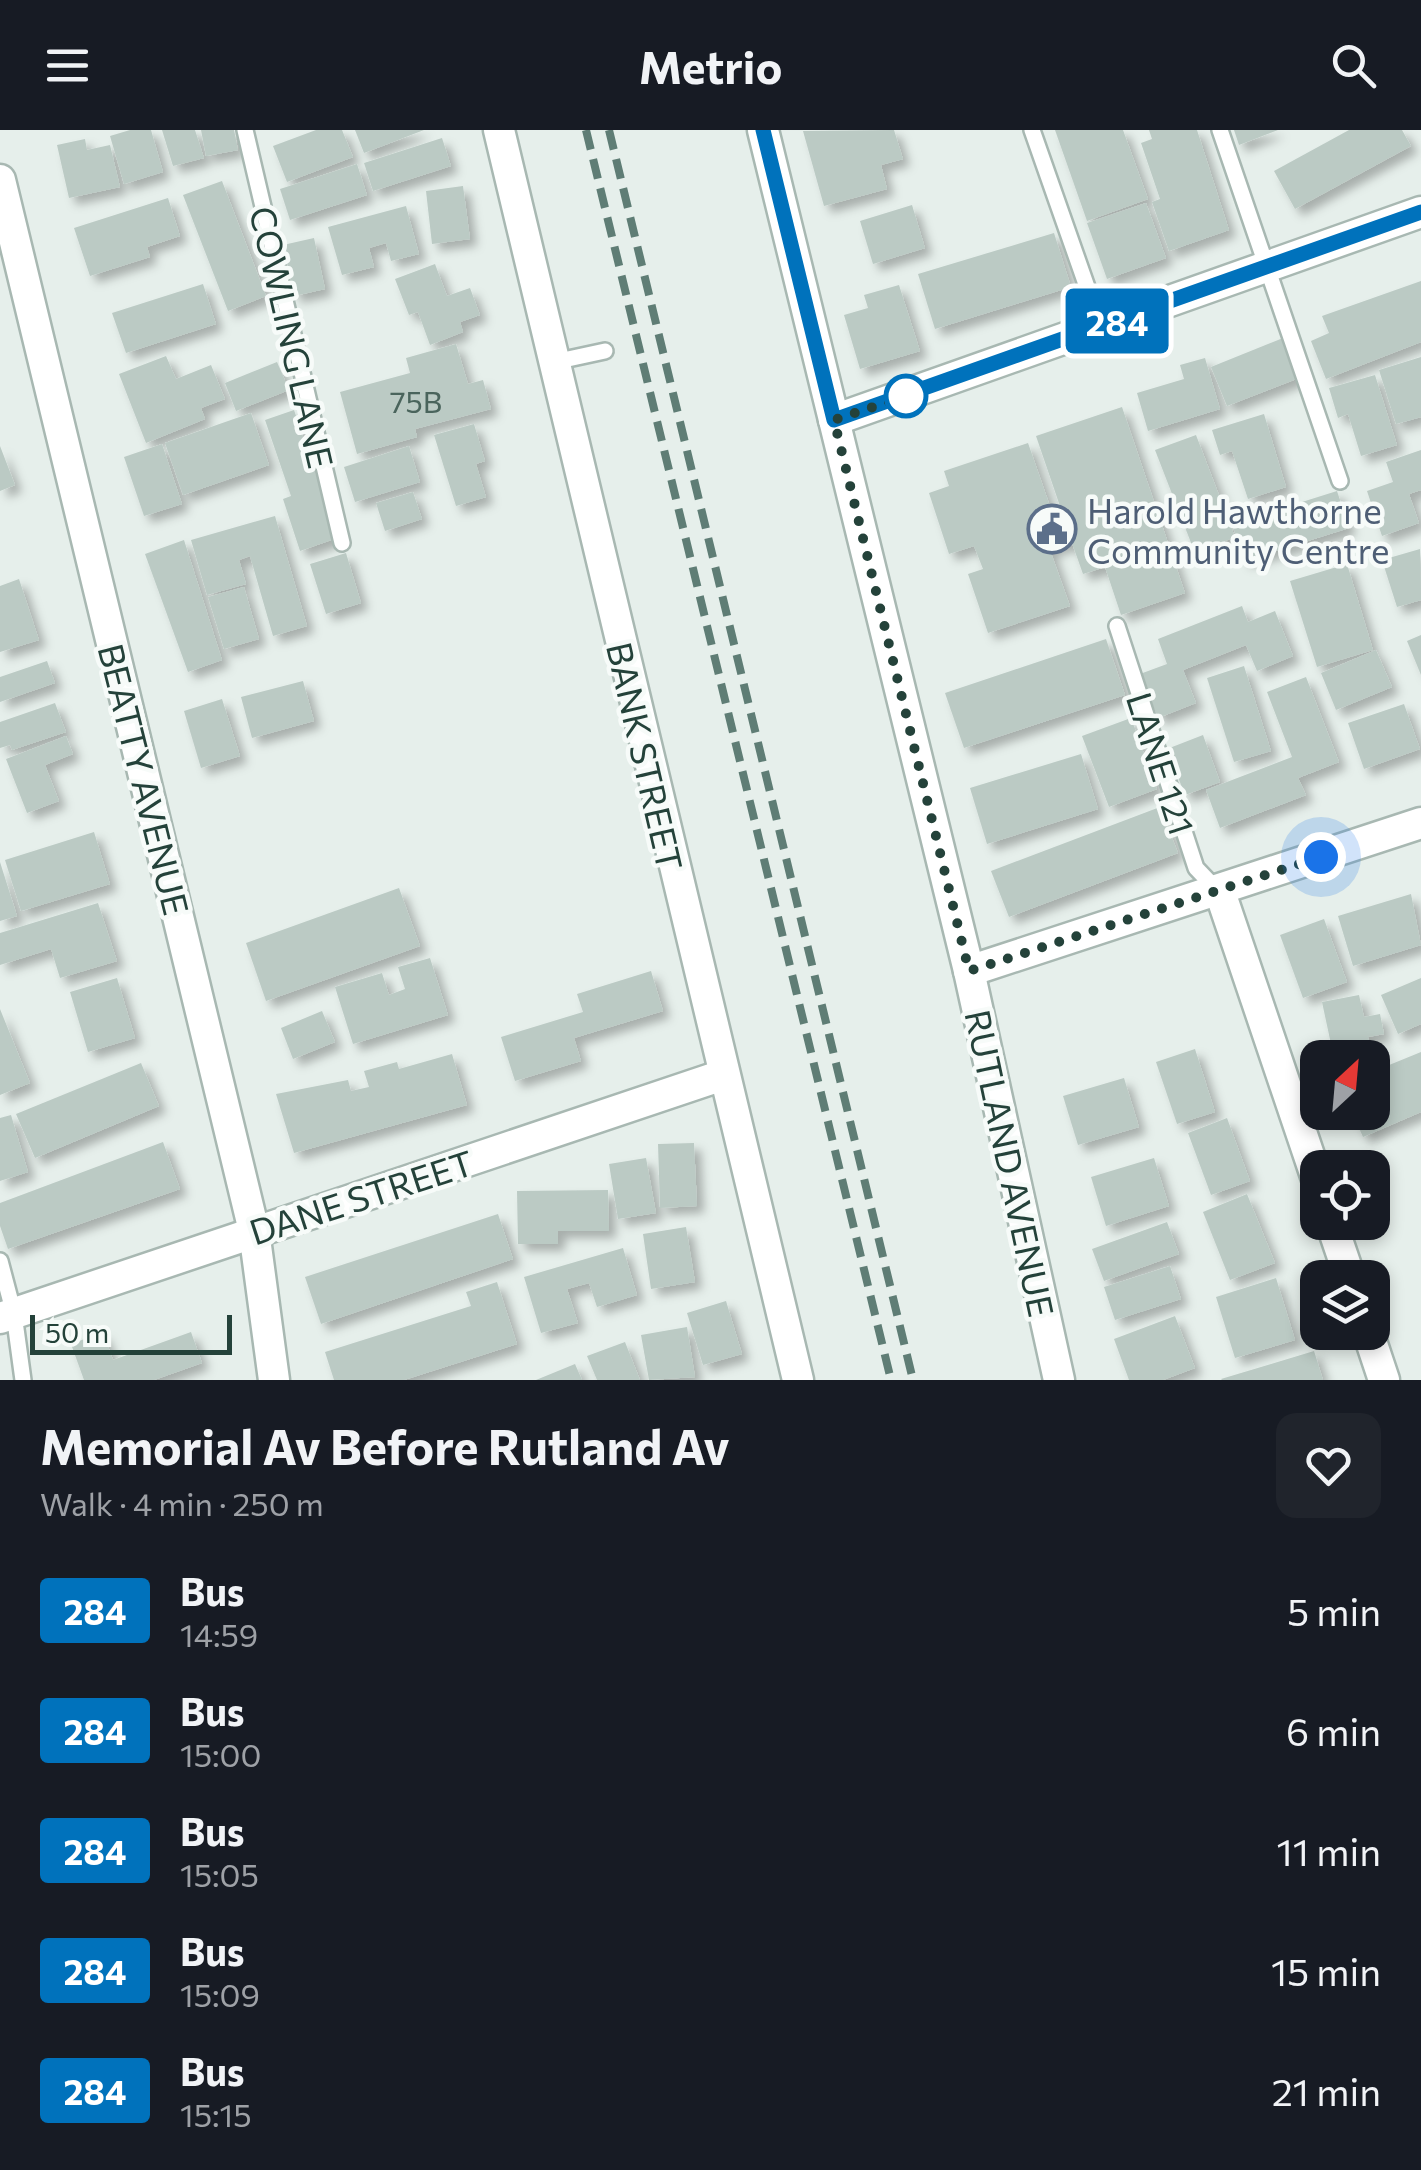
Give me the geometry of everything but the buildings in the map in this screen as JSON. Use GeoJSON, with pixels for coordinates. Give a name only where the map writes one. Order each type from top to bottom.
{"type":"FeatureCollection","features":[{"type":"Feature","properties":{"kind":"street","name":"BANK STREET"},"geometry":{"type":"LineString","coordinates":[[499,130],[798,1380]]}},
{"type":"Feature","properties":{"kind":"street","name":"RUTLAND AVENUE"},"geometry":{"type":"LineString","coordinates":[[763,130],[969,971],[1059,1380]]}},
{"type":"Feature","properties":{"kind":"street","name":"BEATTY AVENUE"},"geometry":{"type":"LineString","coordinates":[[0,180],[254,1231],[274,1380]]}},
{"type":"Feature","properties":{"kind":"street"},"geometry":{"type":"LineString","coordinates":[[834,420],[1421,212]]}},
{"type":"Feature","properties":{"kind":"street"},"geometry":{"type":"LineString","coordinates":[[969,971],[1220,892],[1421,822]]}},
{"type":"Feature","properties":{"kind":"street"},"geometry":{"type":"LineString","coordinates":[[1220,892],[1307,1150]]}},
{"type":"Feature","properties":{"kind":"street","name":"DANE STREET"},"geometry":{"type":"LineString","coordinates":[[7,1316],[723,1075]]}},
{"type":"Feature","properties":{"kind":"street"},"geometry":{"type":"LineString","coordinates":[[1374,1350],[1384,1380]]}},
{"type":"Feature","properties":{"kind":"lane","name":"COWLING LANE"},"geometry":{"type":"LineString","coordinates":[[245,130],[342,543]]}},
{"type":"Feature","properties":{"kind":"lane"},"geometry":{"type":"LineString","coordinates":[[1032,130],[1101,327]]}},
{"type":"Feature","properties":{"kind":"lane"},"geometry":{"type":"LineString","coordinates":[[1220,130],[1340,481]]}},
{"type":"Feature","properties":{"kind":"lane"},"geometry":{"type":"LineString","coordinates":[[554,362],[606,351]]}},
{"type":"Feature","properties":{"kind":"lane","name":"LANE 121"},"geometry":{"type":"LineString","coordinates":[[1116,626],[1196,868],[1220,892]]}},
{"type":"Feature","properties":{"kind":"lane"},"geometry":{"type":"LineString","coordinates":[[0,1262],[7,1316],[23,1380]]}},
{"type":"Feature","properties":{"kind":"railway"},"geometry":{"type":"LineString","coordinates":[[586,130],[891,1380]]}},
{"type":"Feature","properties":{"kind":"railway"},"geometry":{"type":"LineString","coordinates":[[609,130],[913,1380]]}},
{"type":"Feature","properties":{"kind":"bus line","name":"284"},"geometry":{"type":"LineString","coordinates":[[763,130],[834,420],[1421,212]]}},
{"type":"Feature","properties":{"kind":"place","name":"Harold Hawthorne Community Centre"},"geometry":{"type":"Point","coordinates":[1052,529]}},
{"type":"Feature","properties":{"kind":"route"},"geometry":{"type":"LineString","coordinates":[[906,396],[834,420],[969,971],[1321,857]]}}]}
